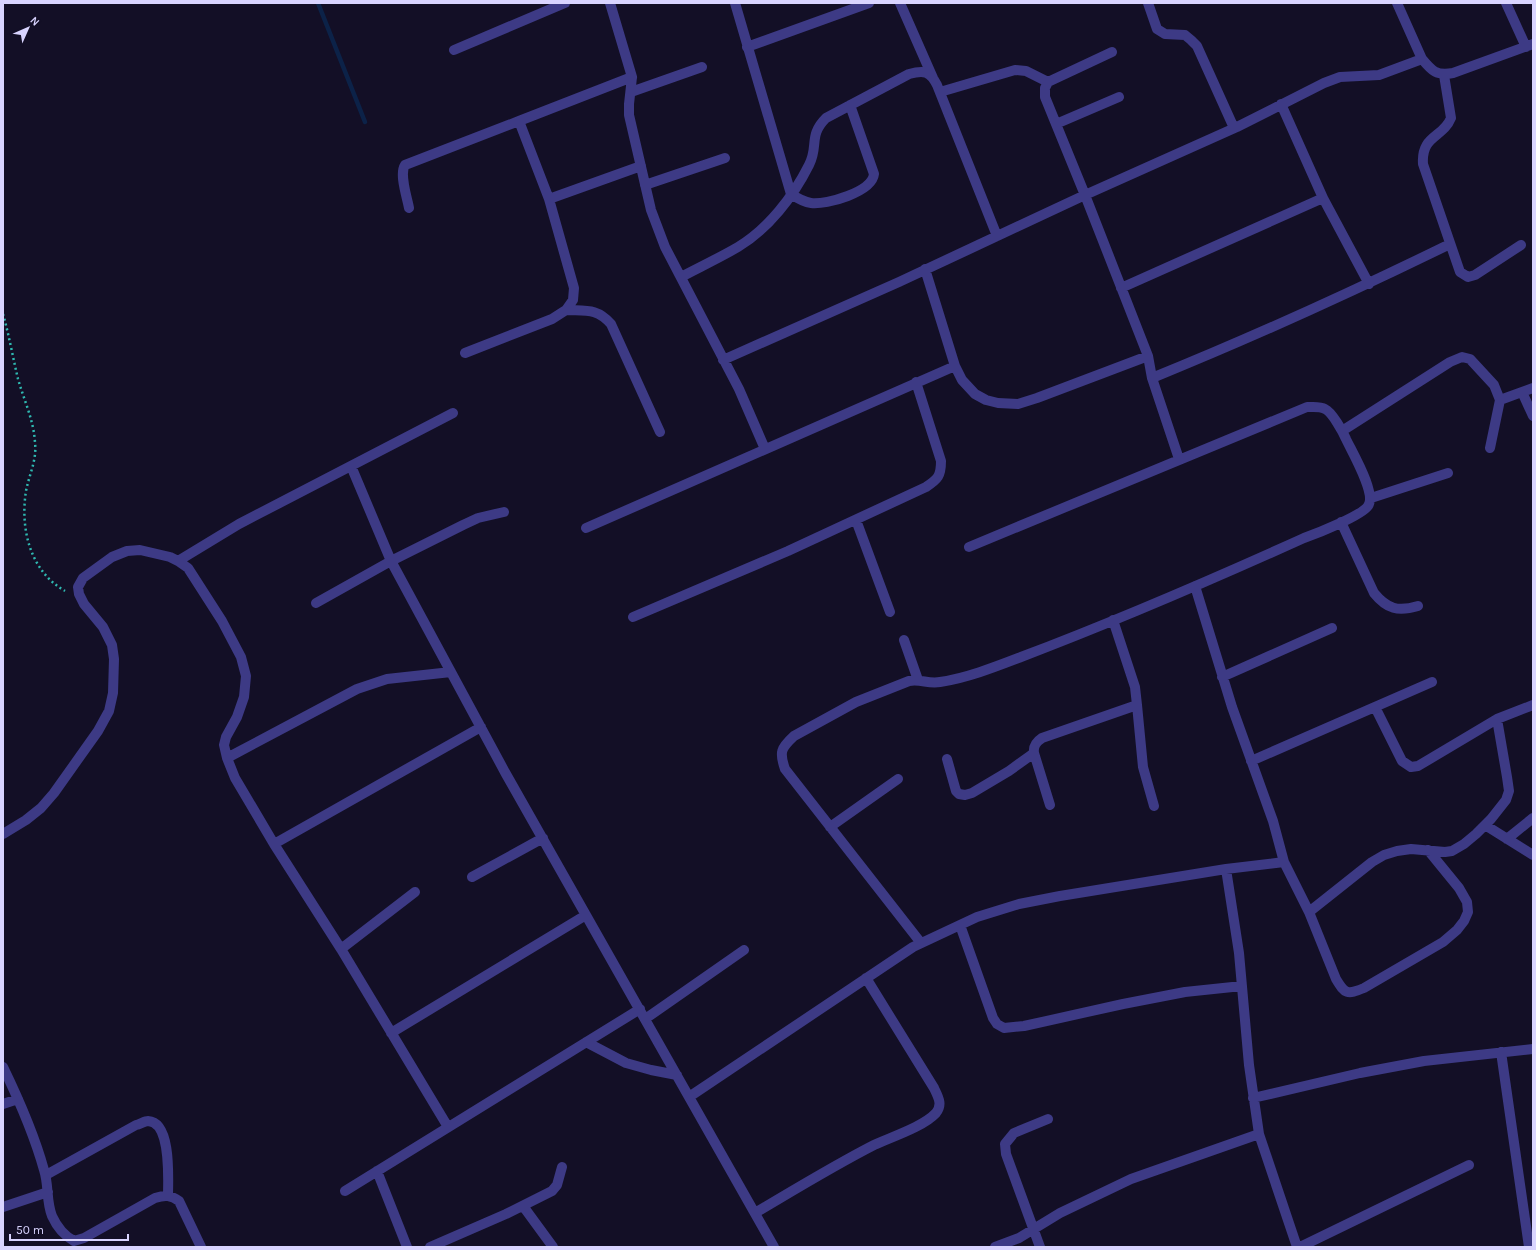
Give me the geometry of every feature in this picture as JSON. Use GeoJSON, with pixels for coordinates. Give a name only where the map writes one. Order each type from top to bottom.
{"type":"FeatureCollection","features":[{"type":"Feature","properties":{"kind":"street"},"geometry":{"type":"LineString","coordinates":[[454,50],[565,3]]}},
{"type":"Feature","properties":{"kind":"street"},"geometry":{"type":"LineString","coordinates":[[610,3],[632,77],[629,115],[651,210],[665,247],[739,389],[765,449]]}},
{"type":"Feature","properties":{"kind":"street"},"geometry":{"type":"LineString","coordinates":[[734,3],[791,194],[798,199],[811,203],[838,199],[863,189],[870,184],[874,178],[874,174],[850,105]]}},
{"type":"Feature","properties":{"kind":"street"},"geometry":{"type":"LineString","coordinates":[[747,46],[870,3]]}},
{"type":"Feature","properties":{"kind":"street"},"geometry":{"type":"LineString","coordinates":[[900,3],[940,92],[997,236]]}},
{"type":"Feature","properties":{"kind":"street"},"geometry":{"type":"LineString","coordinates":[[1148,3],[1157,28],[1165,34],[1185,35],[1196,46],[1234,128]]}},
{"type":"Feature","properties":{"kind":"street"},"geometry":{"type":"LineString","coordinates":[[1397,3],[1422,59],[1430,69],[1436,73],[1444,75],[1529,46],[1506,3]]}},
{"type":"Feature","properties":{"kind":"street"},"geometry":{"type":"LineString","coordinates":[[1112,52],[1048,82],[1045,88],[1045,97],[1148,356],[1152,378],[1179,459]]}},
{"type":"Feature","properties":{"kind":"street"},"geometry":{"type":"LineString","coordinates":[[723,360],[1234,128],[1324,83],[1340,77],[1379,75],[1422,59]]}},
{"type":"Feature","properties":{"kind":"street"},"geometry":{"type":"LineString","coordinates":[[631,92],[702,67]]}},
{"type":"Feature","properties":{"kind":"street"},"geometry":{"type":"LineString","coordinates":[[940,92],[1015,70],[1026,71],[1048,82]]}},
{"type":"Feature","properties":{"kind":"street"},"geometry":{"type":"LineString","coordinates":[[681,277],[738,247],[751,238],[770,221],[791,194],[809,165],[814,152],[814,138],[817,129],[826,118],[909,74],[920,71],[927,73],[934,78]]}},
{"type":"Feature","properties":{"kind":"street"},"geometry":{"type":"LineString","coordinates":[[1444,75],[1452,118],[1446,127],[1430,139],[1422,156],[1423,164],[1460,272],[1468,276],[1475,275],[1521,245]]}},
{"type":"Feature","properties":{"kind":"street"},"geometry":{"type":"LineString","coordinates":[[409,208],[403,180],[403,168],[405,165],[632,77]]}},
{"type":"Feature","properties":{"kind":"street"},"geometry":{"type":"LineString","coordinates":[[1056,124],[1119,97]]}},
{"type":"Feature","properties":{"kind":"street"},"geometry":{"type":"LineString","coordinates":[[1282,104],[1323,198],[1369,284]]}},
{"type":"Feature","properties":{"kind":"street"},"geometry":{"type":"LineString","coordinates":[[465,353],[552,319],[566,310],[573,300],[574,288],[549,199],[519,121]]}},
{"type":"Feature","properties":{"kind":"street"},"geometry":{"type":"LineString","coordinates":[[645,185],[725,158]]}},
{"type":"Feature","properties":{"kind":"street"},"geometry":{"type":"LineString","coordinates":[[549,199],[641,166]]}},
{"type":"Feature","properties":{"kind":"street"},"geometry":{"type":"LineString","coordinates":[[1121,288],[1323,198]]}},
{"type":"Feature","properties":{"kind":"street"},"geometry":{"type":"LineString","coordinates":[[1152,378],[1233,346],[1369,284],[1450,244]]}},
{"type":"Feature","properties":{"kind":"street"},"geometry":{"type":"LineString","coordinates":[[925,269],[955,366],[962,380],[975,394],[986,400],[998,403],[1018,404],[1148,356]]}},
{"type":"Feature","properties":{"kind":"street"},"geometry":{"type":"LineString","coordinates":[[566,310],[596,312],[604,316],[611,324],[660,432]]}},
{"type":"Feature","properties":{"kind":"street"},"geometry":{"type":"LineString","coordinates":[[1342,431],[1450,362],[1462,357],[1470,358],[1476,363],[1494,385],[1500,400],[1490,448]]}},
{"type":"Feature","properties":{"kind":"street"},"geometry":{"type":"LineString","coordinates":[[586,528],[955,366]]}},
{"type":"Feature","properties":{"kind":"street"},"geometry":{"type":"LineString","coordinates":[[633,617],[788,551],[926,488],[936,481],[941,472],[941,461],[916,382]]}},
{"type":"Feature","properties":{"kind":"street"},"geometry":{"type":"LineString","coordinates":[[1500,400],[1533,388]]}},
{"type":"Feature","properties":{"kind":"street"},"geometry":{"type":"LineString","coordinates":[[1522,392],[1533,416]]}},
{"type":"Feature","properties":{"kind":"street"},"geometry":{"type":"LineString","coordinates":[[917,945],[830,827],[785,769],[781,759],[782,751],[786,743],[794,736],[856,702],[909,681],[918,680],[933,682],[960,678],[1015,659],[1114,620],[1341,522],[1368,506],[1371,498],[1367,483],[1342,431],[1327,409],[1307,407],[969,547]]}},
{"type":"Feature","properties":{"kind":"street"},"geometry":{"type":"LineString","coordinates":[[178,561],[239,524],[453,413]]}},
{"type":"Feature","properties":{"kind":"street"},"geometry":{"type":"LineString","coordinates":[[350,466],[391,561],[451,672],[586,915],[774,1247]]}},
{"type":"Feature","properties":{"kind":"street"},"geometry":{"type":"LineString","coordinates":[[1371,498],[1448,473]]}},
{"type":"Feature","properties":{"kind":"street"},"geometry":{"type":"LineString","coordinates":[[316,603],[391,561],[463,525],[478,518],[504,512]]}},
{"type":"Feature","properties":{"kind":"street"},"geometry":{"type":"LineString","coordinates":[[856,520],[890,612]]}},
{"type":"Feature","properties":{"kind":"street"},"geometry":{"type":"LineString","coordinates":[[1341,522],[1374,593],[1382,603],[1395,609],[1406,610],[1418,606]]}},
{"type":"Feature","properties":{"kind":"street"},"geometry":{"type":"LineString","coordinates":[[3,834],[42,808],[98,731],[109,711],[113,693],[114,659],[112,645],[103,627],[84,604],[78,586],[83,578],[112,557],[127,550],[140,550],[170,557],[178,561],[188,568],[222,621],[241,657],[246,676],[244,697],[237,718],[226,737],[224,745],[227,758],[235,778],[274,844],[341,949],[448,1127]]}},
{"type":"Feature","properties":{"kind":"street"},"geometry":{"type":"LineString","coordinates":[[1195,586],[1222,677],[1273,821],[1284,862],[1309,912],[1336,979],[1346,992],[1352,993],[1364,988],[1442,942],[1457,930],[1464,921],[1468,912],[1467,902],[1459,888],[1428,850]]}},
{"type":"Feature","properties":{"kind":"street"},"geometry":{"type":"LineString","coordinates":[[1114,620],[1135,686],[1143,767],[1154,806]]}},
{"type":"Feature","properties":{"kind":"street"},"geometry":{"type":"LineString","coordinates":[[1222,677],[1332,628]]}},
{"type":"Feature","properties":{"kind":"street"},"geometry":{"type":"LineString","coordinates":[[904,640],[918,680]]}},
{"type":"Feature","properties":{"kind":"street"},"geometry":{"type":"LineString","coordinates":[[227,758],[357,688],[387,679],[451,672]]}},
{"type":"Feature","properties":{"kind":"street"},"geometry":{"type":"LineString","coordinates":[[1251,761],[1432,682]]}},
{"type":"Feature","properties":{"kind":"street"},"geometry":{"type":"LineString","coordinates":[[1375,707],[1400,757],[1411,767],[1418,766],[1497,719],[1533,704]]}},
{"type":"Feature","properties":{"kind":"street"},"geometry":{"type":"LineString","coordinates":[[1050,805],[1034,754],[1035,744],[1042,738],[1138,705]]}},
{"type":"Feature","properties":{"kind":"street"},"geometry":{"type":"LineString","coordinates":[[1309,912],[1372,862],[1384,855],[1411,849],[1445,852],[1452,851],[1464,844],[1485,825],[1506,800],[1508,791],[1508,777],[1497,719]]}},
{"type":"Feature","properties":{"kind":"street"},"geometry":{"type":"LineString","coordinates":[[274,844],[481,727]]}},
{"type":"Feature","properties":{"kind":"street"},"geometry":{"type":"LineString","coordinates":[[947,758],[956,792],[965,795],[972,793],[1034,754]]}},
{"type":"Feature","properties":{"kind":"street"},"geometry":{"type":"LineString","coordinates":[[830,827],[898,779]]}},
{"type":"Feature","properties":{"kind":"street"},"geometry":{"type":"LineString","coordinates":[[1507,839],[1533,818]]}},
{"type":"Feature","properties":{"kind":"street"},"geometry":{"type":"LineString","coordinates":[[1485,825],[1533,855]]}},
{"type":"Feature","properties":{"kind":"street"},"geometry":{"type":"LineString","coordinates":[[472,877],[543,838]]}},
{"type":"Feature","properties":{"kind":"street"},"geometry":{"type":"LineString","coordinates":[[689,1097],[900,955],[917,945],[977,917],[1019,904],[1060,896],[1284,862]]}},
{"type":"Feature","properties":{"kind":"street"},"geometry":{"type":"LineString","coordinates":[[1226,870],[1239,953],[1248,1057],[1259,1134],[1297,1247]]}},
{"type":"Feature","properties":{"kind":"street"},"geometry":{"type":"LineString","coordinates":[[341,949],[414,892]]}},
{"type":"Feature","properties":{"kind":"street"},"geometry":{"type":"LineString","coordinates":[[391,1033],[586,915]]}},
{"type":"Feature","properties":{"kind":"street"},"geometry":{"type":"LineString","coordinates":[[960,925],[993,1018],[997,1024],[1004,1028],[1024,1026],[1185,992],[1242,986]]}},
{"type":"Feature","properties":{"kind":"street"},"geometry":{"type":"LineString","coordinates":[[645,1019],[744,950]]}},
{"type":"Feature","properties":{"kind":"street"},"geometry":{"type":"LineString","coordinates":[[755,1213],[869,1148],[915,1127],[936,1113],[940,1106],[939,1099],[934,1088],[866,978]]}},
{"type":"Feature","properties":{"kind":"street"},"geometry":{"type":"LineString","coordinates":[[345,1191],[640,1009]]}},
{"type":"Feature","properties":{"kind":"street"},"geometry":{"type":"LineString","coordinates":[[586,1042],[626,1063],[677,1075]]}},
{"type":"Feature","properties":{"kind":"street"},"geometry":{"type":"LineString","coordinates":[[1253,1098],[1360,1073],[1424,1061],[1533,1049]]}},
{"type":"Feature","properties":{"kind":"street"},"geometry":{"type":"LineString","coordinates":[[1501,1052],[1529,1218],[1529,1247]]}},
{"type":"Feature","properties":{"kind":"street"},"geometry":{"type":"LineString","coordinates":[[3,1067],[38,1147],[46,1175],[52,1215],[58,1228],[65,1236],[74,1241],[84,1238],[155,1198],[165,1195],[174,1197],[179,1201],[201,1247]]}},
{"type":"Feature","properties":{"kind":"street"},"geometry":{"type":"LineString","coordinates":[[3,1104],[18,1099]]}},
{"type":"Feature","properties":{"kind":"street"},"geometry":{"type":"LineString","coordinates":[[1040,1247],[1006,1154],[1005,1144],[1014,1133],[1048,1118]]}},
{"type":"Feature","properties":{"kind":"street"},"geometry":{"type":"LineString","coordinates":[[46,1175],[136,1125],[148,1121],[154,1123],[160,1128],[164,1137],[168,1155],[168,1196]]}},
{"type":"Feature","properties":{"kind":"street"},"geometry":{"type":"LineString","coordinates":[[995,1247],[1033,1231],[1060,1213],[1131,1179],[1259,1134]]}},
{"type":"Feature","properties":{"kind":"street"},"geometry":{"type":"LineString","coordinates":[[1300,1247],[1470,1165]]}},
{"type":"Feature","properties":{"kind":"street"},"geometry":{"type":"LineString","coordinates":[[430,1247],[523,1206],[552,1191],[557,1186],[562,1167]]}},
{"type":"Feature","properties":{"kind":"street"},"geometry":{"type":"LineString","coordinates":[[377,1171],[407,1247]]}},
{"type":"Feature","properties":{"kind":"street"},"geometry":{"type":"LineString","coordinates":[[3,1207],[48,1192]]}},
{"type":"Feature","properties":{"kind":"street"},"geometry":{"type":"LineString","coordinates":[[523,1206],[553,1247]]}},
{"type":"Feature","properties":{"kind":"path"},"geometry":{"type":"LineString","coordinates":[[3,314],[18,379],[32,421],[36,444],[24,510],[24,526],[27,537],[35,559],[53,584],[68,593],[80,594]]}},
{"type":"Feature","properties":{"kind":"waterway"},"geometry":{"type":"LineString","coordinates":[[318,3],[365,122]]}}]}
